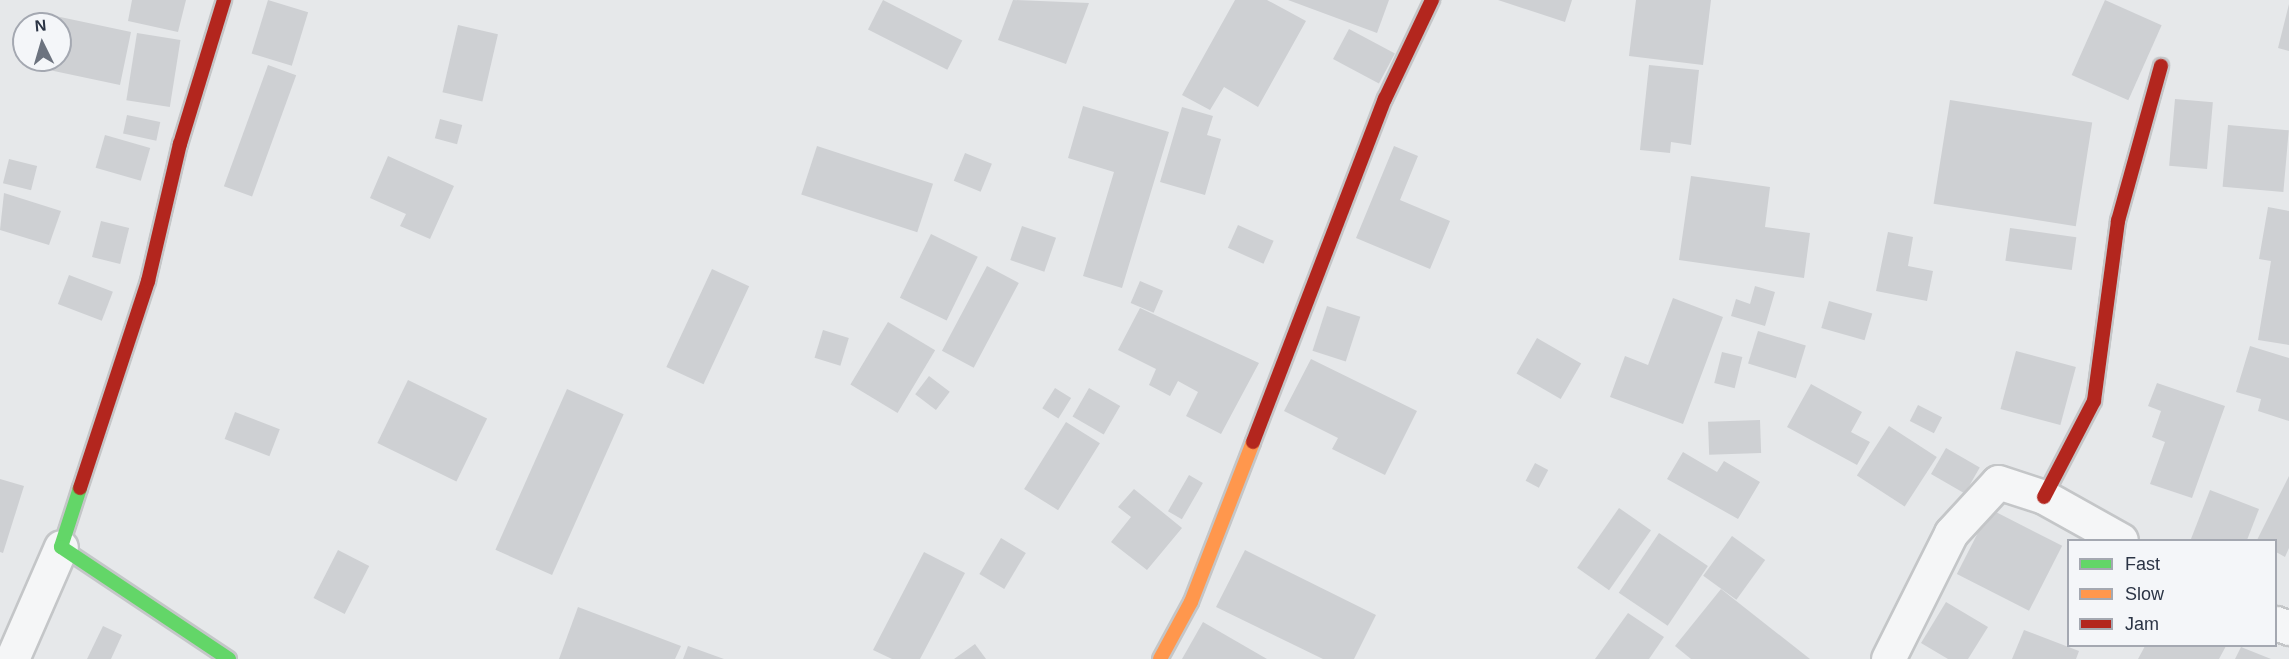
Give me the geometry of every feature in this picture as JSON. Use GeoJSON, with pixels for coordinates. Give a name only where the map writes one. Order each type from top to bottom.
{"type":"FeatureCollection","features":[{"type":"Feature","properties":{"kind":"street"},"geometry":{"type":"LineString","coordinates":[[12,659],[61,547],[148,281],[180,144],[224,0]]}},
{"type":"Feature","properties":{"kind":"street"},"geometry":{"type":"LineString","coordinates":[[1160,659],[1191,602],[1384,99],[1432,0]]}},
{"type":"Feature","properties":{"kind":"street"},"geometry":{"type":"LineString","coordinates":[[2044,497],[2094,401],[2118,220],[2161,66]]}},
{"type":"Feature","properties":{"kind":"street"},"geometry":{"type":"LineString","coordinates":[[1888,659],[1951,533],[1998,482],[2044,497],[2119,539]]}},
{"type":"Feature","properties":{"kind":"street"},"geometry":{"type":"LineString","coordinates":[[61,547],[229,659]]}},
{"type":"Feature","properties":{"kind":"building"},"geometry":{"type":"Polygon","coordinates":[[[132,0],[186,0],[178,32],[128,21],[132,0]]]}},
{"type":"Feature","properties":{"kind":"building"},"geometry":{"type":"Polygon","coordinates":[[[268,0],[308,12],[292,66],[252,54],[268,0]]]}},
{"type":"Feature","properties":{"kind":"building"},"geometry":{"type":"Polygon","coordinates":[[[883,0],[962,40],[947,70],[868,29],[883,0]]]}},
{"type":"Feature","properties":{"kind":"building"},"geometry":{"type":"Polygon","coordinates":[[[1013,0],[1089,3],[1066,64],[998,40],[1013,0]]]}},
{"type":"Feature","properties":{"kind":"building"},"geometry":{"type":"Polygon","coordinates":[[[1235,0],[1267,0],[1306,21],[1258,107],[1224,87],[1210,110],[1182,95],[1235,0]]]}},
{"type":"Feature","properties":{"kind":"building"},"geometry":{"type":"Polygon","coordinates":[[[1288,0],[1389,0],[1377,33],[1288,0]]]}},
{"type":"Feature","properties":{"kind":"building"},"geometry":{"type":"Polygon","coordinates":[[[1498,0],[1572,0],[1565,22],[1498,0]]]}},
{"type":"Feature","properties":{"kind":"building"},"geometry":{"type":"Polygon","coordinates":[[[1636,0],[1711,0],[1703,65],[1629,56],[1636,0]]]}},
{"type":"Feature","properties":{"kind":"building"},"geometry":{"type":"Polygon","coordinates":[[[2105,0],[2162,25],[2128,100],[2072,75],[2105,0]]]}},
{"type":"Feature","properties":{"kind":"building"},"geometry":{"type":"Polygon","coordinates":[[[2289,4],[2289,51],[2278,48],[2289,4]]]}},
{"type":"Feature","properties":{"kind":"building"},"geometry":{"type":"Polygon","coordinates":[[[72,20],[131,32],[120,85],[59,72],[72,72],[72,20]]]}},
{"type":"Feature","properties":{"kind":"building"},"geometry":{"type":"Polygon","coordinates":[[[458,25],[498,34],[482,101],[442,92],[458,25]]]}},
{"type":"Feature","properties":{"kind":"building"},"geometry":{"type":"Polygon","coordinates":[[[1349,29],[1395,53],[1379,83],[1333,59],[1349,29]]]}},
{"type":"Feature","properties":{"kind":"building"},"geometry":{"type":"Polygon","coordinates":[[[137,33],[180,40],[170,107],[126,100],[137,33]]]}},
{"type":"Feature","properties":{"kind":"building"},"geometry":{"type":"Polygon","coordinates":[[[268,65],[296,75],[252,196],[224,186],[268,65]]]}},
{"type":"Feature","properties":{"kind":"building"},"geometry":{"type":"Polygon","coordinates":[[[1649,65],[1699,70],[1691,145],[1671,142],[1670,153],[1640,150],[1649,65]]]}},
{"type":"Feature","properties":{"kind":"building"},"geometry":{"type":"Polygon","coordinates":[[[2175,99],[2213,102],[2207,169],[2169,166],[2175,99]]]}},
{"type":"Feature","properties":{"kind":"building"},"geometry":{"type":"Polygon","coordinates":[[[1950,100],[2092,123],[2076,226],[1934,204],[1950,100]]]}},
{"type":"Feature","properties":{"kind":"building"},"geometry":{"type":"Polygon","coordinates":[[[1083,106],[1169,132],[1122,288],[1083,276],[1114,172],[1068,158],[1083,106]]]}},
{"type":"Feature","properties":{"kind":"building"},"geometry":{"type":"Polygon","coordinates":[[[1182,107],[1213,116],[1207,135],[1221,139],[1205,195],[1160,182],[1182,107]]]}},
{"type":"Feature","properties":{"kind":"building"},"geometry":{"type":"Polygon","coordinates":[[[127,115],[160,122],[156,141],[123,134],[127,115]]]}},
{"type":"Feature","properties":{"kind":"building"},"geometry":{"type":"Polygon","coordinates":[[[440,119],[462,125],[457,144],[435,138],[440,119]]]}},
{"type":"Feature","properties":{"kind":"building"},"geometry":{"type":"Polygon","coordinates":[[[2228,125],[2289,130],[2283,192],[2223,187],[2228,125]]]}},
{"type":"Feature","properties":{"kind":"building"},"geometry":{"type":"Polygon","coordinates":[[[105,135],[150,148],[141,181],[96,168],[105,135]]]}},
{"type":"Feature","properties":{"kind":"building"},"geometry":{"type":"Polygon","coordinates":[[[817,146],[933,184],[917,232],[801,195],[817,146]]]}},
{"type":"Feature","properties":{"kind":"building"},"geometry":{"type":"Polygon","coordinates":[[[1394,146],[1418,156],[1400,200],[1450,221],[1430,269],[1356,238],[1394,146]]]}},
{"type":"Feature","properties":{"kind":"building"},"geometry":{"type":"Polygon","coordinates":[[[965,153],[992,164],[981,192],[954,181],[965,153]]]}},
{"type":"Feature","properties":{"kind":"building"},"geometry":{"type":"Polygon","coordinates":[[[388,156],[454,186],[430,239],[400,226],[406,214],[370,198],[388,156]]]}},
{"type":"Feature","properties":{"kind":"building"},"geometry":{"type":"Polygon","coordinates":[[[9,159],[37,166],[31,190],[3,183],[9,159]]]}},
{"type":"Feature","properties":{"kind":"building"},"geometry":{"type":"Polygon","coordinates":[[[1691,176],[1770,187],[1765,227],[1810,233],[1804,278],[1679,260],[1691,176]]]}},
{"type":"Feature","properties":{"kind":"building"},"geometry":{"type":"Polygon","coordinates":[[[4,193],[61,211],[49,245],[0,230],[4,193]]]}},
{"type":"Feature","properties":{"kind":"building"},"geometry":{"type":"Polygon","coordinates":[[[2268,207],[2289,211],[2289,345],[2258,340],[2271,261],[2259,259],[2268,207]]]}},
{"type":"Feature","properties":{"kind":"building"},"geometry":{"type":"Polygon","coordinates":[[[101,221],[129,228],[120,264],[92,257],[101,221]]]}},
{"type":"Feature","properties":{"kind":"building"},"geometry":{"type":"Polygon","coordinates":[[[1238,225],[1274,241],[1263,264],[1228,248],[1238,225]]]}},
{"type":"Feature","properties":{"kind":"building"},"geometry":{"type":"Polygon","coordinates":[[[1022,226],[1056,238],[1044,272],[1010,260],[1022,226]]]}},
{"type":"Feature","properties":{"kind":"building"},"geometry":{"type":"Polygon","coordinates":[[[2010,228],[2076,237],[2072,270],[2005,261],[2010,228]]]}},
{"type":"Feature","properties":{"kind":"building"},"geometry":{"type":"Polygon","coordinates":[[[1888,232],[1913,237],[1908,266],[1933,271],[1927,301],[1876,291],[1888,232]]]}},
{"type":"Feature","properties":{"kind":"building"},"geometry":{"type":"Polygon","coordinates":[[[931,234],[978,257],[947,321],[900,298],[931,234]]]}},
{"type":"Feature","properties":{"kind":"building"},"geometry":{"type":"Polygon","coordinates":[[[987,266],[1019,283],[974,368],[942,351],[987,266]]]}},
{"type":"Feature","properties":{"kind":"building"},"geometry":{"type":"Polygon","coordinates":[[[712,269],[749,286],[704,384],[666,367],[712,269]]]}},
{"type":"Feature","properties":{"kind":"building"},"geometry":{"type":"Polygon","coordinates":[[[69,275],[113,292],[102,321],[58,304],[69,275]]]}},
{"type":"Feature","properties":{"kind":"building"},"geometry":{"type":"Polygon","coordinates":[[[1140,281],[1163,291],[1154,313],[1131,303],[1140,281]]]}},
{"type":"Feature","properties":{"kind":"building"},"geometry":{"type":"Polygon","coordinates":[[[1755,286],[1775,292],[1765,326],[1731,316],[1736,299],[1750,304],[1755,286]]]}},
{"type":"Feature","properties":{"kind":"building"},"geometry":{"type":"Polygon","coordinates":[[[1673,298],[1723,317],[1683,424],[1610,397],[1625,356],[1648,365],[1673,298]]]}},
{"type":"Feature","properties":{"kind":"building"},"geometry":{"type":"Polygon","coordinates":[[[1829,301],[1872,313],[1865,340],[1821,328],[1829,301]]]}},
{"type":"Feature","properties":{"kind":"building"},"geometry":{"type":"Polygon","coordinates":[[[1327,306],[1360,317],[1346,362],[1312,351],[1327,306]]]}},
{"type":"Feature","properties":{"kind":"building"},"geometry":{"type":"Polygon","coordinates":[[[1140,308],[1259,363],[1221,434],[1186,416],[1198,392],[1178,381],[1170,396],[1149,385],[1156,369],[1118,350],[1140,308]]]}},
{"type":"Feature","properties":{"kind":"building"},"geometry":{"type":"Polygon","coordinates":[[[888,322],[935,350],[898,413],[850,385],[888,322]]]}},
{"type":"Feature","properties":{"kind":"building"},"geometry":{"type":"Polygon","coordinates":[[[823,330],[849,338],[840,366],[815,358],[823,330]]]}},
{"type":"Feature","properties":{"kind":"building"},"geometry":{"type":"Polygon","coordinates":[[[1758,331],[1806,346],[1796,378],[1748,364],[1758,331]]]}},
{"type":"Feature","properties":{"kind":"building"},"geometry":{"type":"Polygon","coordinates":[[[1537,338],[1581,364],[1561,399],[1516,374],[1537,338]]]}},
{"type":"Feature","properties":{"kind":"building"},"geometry":{"type":"Polygon","coordinates":[[[2250,346],[2289,358],[2289,421],[2258,411],[2261,399],[2236,392],[2250,346]]]}},
{"type":"Feature","properties":{"kind":"building"},"geometry":{"type":"Polygon","coordinates":[[[2016,351],[2076,367],[2060,425],[2000,409],[2016,351]]]}},
{"type":"Feature","properties":{"kind":"building"},"geometry":{"type":"Polygon","coordinates":[[[1722,352],[1742,357],[1735,388],[1714,383],[1722,352]]]}},
{"type":"Feature","properties":{"kind":"building"},"geometry":{"type":"Polygon","coordinates":[[[1311,359],[1417,411],[1385,475],[1332,449],[1338,438],[1284,411],[1311,359]]]}},
{"type":"Feature","properties":{"kind":"building"},"geometry":{"type":"Polygon","coordinates":[[[929,376],[950,392],[936,410],[915,394],[929,376]]]}},
{"type":"Feature","properties":{"kind":"building"},"geometry":{"type":"Polygon","coordinates":[[[408,380],[487,419],[456,481],[377,443],[408,380]]]}},
{"type":"Feature","properties":{"kind":"building"},"geometry":{"type":"Polygon","coordinates":[[[2157,383],[2225,406],[2192,498],[2150,484],[2165,442],[2152,437],[2161,411],[2148,406],[2157,383]]]}},
{"type":"Feature","properties":{"kind":"building"},"geometry":{"type":"Polygon","coordinates":[[[1811,384],[1862,412],[1851,432],[1870,442],[1857,465],[1787,427],[1811,384]]]}},
{"type":"Feature","properties":{"kind":"building"},"geometry":{"type":"Polygon","coordinates":[[[1055,388],[1071,398],[1058,418],[1042,408],[1055,388]]]}},
{"type":"Feature","properties":{"kind":"building"},"geometry":{"type":"Polygon","coordinates":[[[1089,388],[1120,406],[1104,435],[1072,417],[1089,388]]]}},
{"type":"Feature","properties":{"kind":"building"},"geometry":{"type":"Polygon","coordinates":[[[567,389],[624,414],[552,575],[495,550],[567,389]]]}},
{"type":"Feature","properties":{"kind":"building"},"geometry":{"type":"Polygon","coordinates":[[[1918,405],[1942,417],[1934,433],[1910,421],[1918,405]]]}},
{"type":"Feature","properties":{"kind":"building"},"geometry":{"type":"Polygon","coordinates":[[[235,412],[280,429],[269,456],[225,439],[235,412]]]}},
{"type":"Feature","properties":{"kind":"building"},"geometry":{"type":"Polygon","coordinates":[[[1760,420],[1761,453],[1709,455],[1708,422],[1760,420]]]}},
{"type":"Feature","properties":{"kind":"building"},"geometry":{"type":"Polygon","coordinates":[[[1066,422],[1100,443],[1058,510],[1024,489],[1066,422]]]}},
{"type":"Feature","properties":{"kind":"building"},"geometry":{"type":"Polygon","coordinates":[[[1889,426],[1937,457],[1905,507],[1857,475],[1889,426]]]}},
{"type":"Feature","properties":{"kind":"building"},"geometry":{"type":"Polygon","coordinates":[[[1946,448],[1980,468],[1965,493],[1931,474],[1946,448]]]}},
{"type":"Feature","properties":{"kind":"building"},"geometry":{"type":"Polygon","coordinates":[[[1683,452],[1717,472],[1724,461],[1760,482],[1738,519],[1667,479],[1683,452]]]}},
{"type":"Feature","properties":{"kind":"building"},"geometry":{"type":"Polygon","coordinates":[[[1535,463],[1548,470],[1539,488],[1526,481],[1535,463]]]}},
{"type":"Feature","properties":{"kind":"building"},"geometry":{"type":"Polygon","coordinates":[[[1189,475],[1203,483],[1182,519],[1168,511],[1189,475]]]}},
{"type":"Feature","properties":{"kind":"building"},"geometry":{"type":"Polygon","coordinates":[[[2289,476],[2289,548],[2285,557],[2277,553],[2277,539],[2258,539],[2289,476]]]}},
{"type":"Feature","properties":{"kind":"building"},"geometry":{"type":"Polygon","coordinates":[[[0,479],[24,486],[3,553],[0,552],[0,479]]]}},
{"type":"Feature","properties":{"kind":"building"},"geometry":{"type":"Polygon","coordinates":[[[1134,489],[1182,528],[1147,570],[1111,542],[1131,517],[1118,507],[1134,489]]]}},
{"type":"Feature","properties":{"kind":"building"},"geometry":{"type":"Polygon","coordinates":[[[2210,490],[2259,509],[2247,539],[2191,539],[2210,490]]]}},
{"type":"Feature","properties":{"kind":"building"},"geometry":{"type":"Polygon","coordinates":[[[1619,508],[1651,530],[1609,590],[1577,568],[1619,508]]]}},
{"type":"Feature","properties":{"kind":"building"},"geometry":{"type":"Polygon","coordinates":[[[1990,509],[2062,546],[2029,611],[1957,574],[1990,509]]]}},
{"type":"Feature","properties":{"kind":"building"},"geometry":{"type":"Polygon","coordinates":[[[1659,533],[1708,566],[1668,626],[1619,593],[1659,533]]]}},
{"type":"Feature","properties":{"kind":"building"},"geometry":{"type":"Polygon","coordinates":[[[1732,536],[1765,560],[1736,600],[1703,576],[1732,536]]]}},
{"type":"Feature","properties":{"kind":"building"},"geometry":{"type":"Polygon","coordinates":[[[1001,538],[1026,553],[1004,589],[979,574],[1001,538]]]}},
{"type":"Feature","properties":{"kind":"building"},"geometry":{"type":"Polygon","coordinates":[[[338,550],[369,566],[345,614],[313,598],[338,550]]]}},
{"type":"Feature","properties":{"kind":"building"},"geometry":{"type":"Polygon","coordinates":[[[1245,550],[1376,615],[1354,659],[1323,659],[1216,607],[1245,550]]]}},
{"type":"Feature","properties":{"kind":"building"},"geometry":{"type":"Polygon","coordinates":[[[924,552],[965,573],[920,659],[892,659],[873,650],[924,552]]]}},
{"type":"Feature","properties":{"kind":"building"},"geometry":{"type":"Polygon","coordinates":[[[1721,589],[1810,659],[1691,659],[1675,646],[1721,589]]]}},
{"type":"Feature","properties":{"kind":"building"},"geometry":{"type":"Polygon","coordinates":[[[1946,602],[1988,627],[1968,659],[1948,659],[1921,643],[1946,602]]]}},
{"type":"Feature","properties":{"kind":"building"},"geometry":{"type":"Polygon","coordinates":[[[578,607],[681,646],[675,659],[559,659],[578,607]]]}},
{"type":"Feature","properties":{"kind":"building"},"geometry":{"type":"Polygon","coordinates":[[[1628,613],[1664,637],[1649,659],[1595,659],[1628,613]]]}},
{"type":"Feature","properties":{"kind":"building"},"geometry":{"type":"Polygon","coordinates":[[[1203,622],[1267,659],[1182,659],[1203,622]]]}},
{"type":"Feature","properties":{"kind":"building"},"geometry":{"type":"Polygon","coordinates":[[[103,626],[122,635],[111,659],[87,659],[103,626]]]}},
{"type":"Feature","properties":{"kind":"building"},"geometry":{"type":"Polygon","coordinates":[[[2024,630],[2079,651],[2076,659],[2012,659],[2024,630]]]}},
{"type":"Feature","properties":{"kind":"building"},"geometry":{"type":"Polygon","coordinates":[[[975,644],[986,659],[954,659],[975,644]]]}},
{"type":"Feature","properties":{"kind":"building"},"geometry":{"type":"Polygon","coordinates":[[[688,646],[724,659],[683,659],[688,646]]]}},
{"type":"Feature","properties":{"kind":"building"},"geometry":{"type":"Polygon","coordinates":[[[2144,647],[2225,647],[2219,659],[2138,659],[2144,647]]]}},
{"type":"Feature","properties":{"kind":"building"},"geometry":{"type":"Polygon","coordinates":[[[2241,647],[2271,659],[2235,659],[2241,647]]]}},
{"type":"Feature","properties":{"kind":"traffic: fast"},"geometry":{"type":"LineString","coordinates":[[80,488],[61,547],[229,659]]}},
{"type":"Feature","properties":{"kind":"traffic: slow"},"geometry":{"type":"LineString","coordinates":[[1160,659],[1191,602],[1253,442]]}},
{"type":"Feature","properties":{"kind":"traffic: jam"},"geometry":{"type":"LineString","coordinates":[[80,488],[148,281],[180,144],[224,0]]}},
{"type":"Feature","properties":{"kind":"traffic: jam"},"geometry":{"type":"LineString","coordinates":[[1253,442],[1385,99],[1432,0]]}},
{"type":"Feature","properties":{"kind":"traffic: jam"},"geometry":{"type":"LineString","coordinates":[[2044,497],[2094,401],[2118,221],[2161,66]]}}]}
